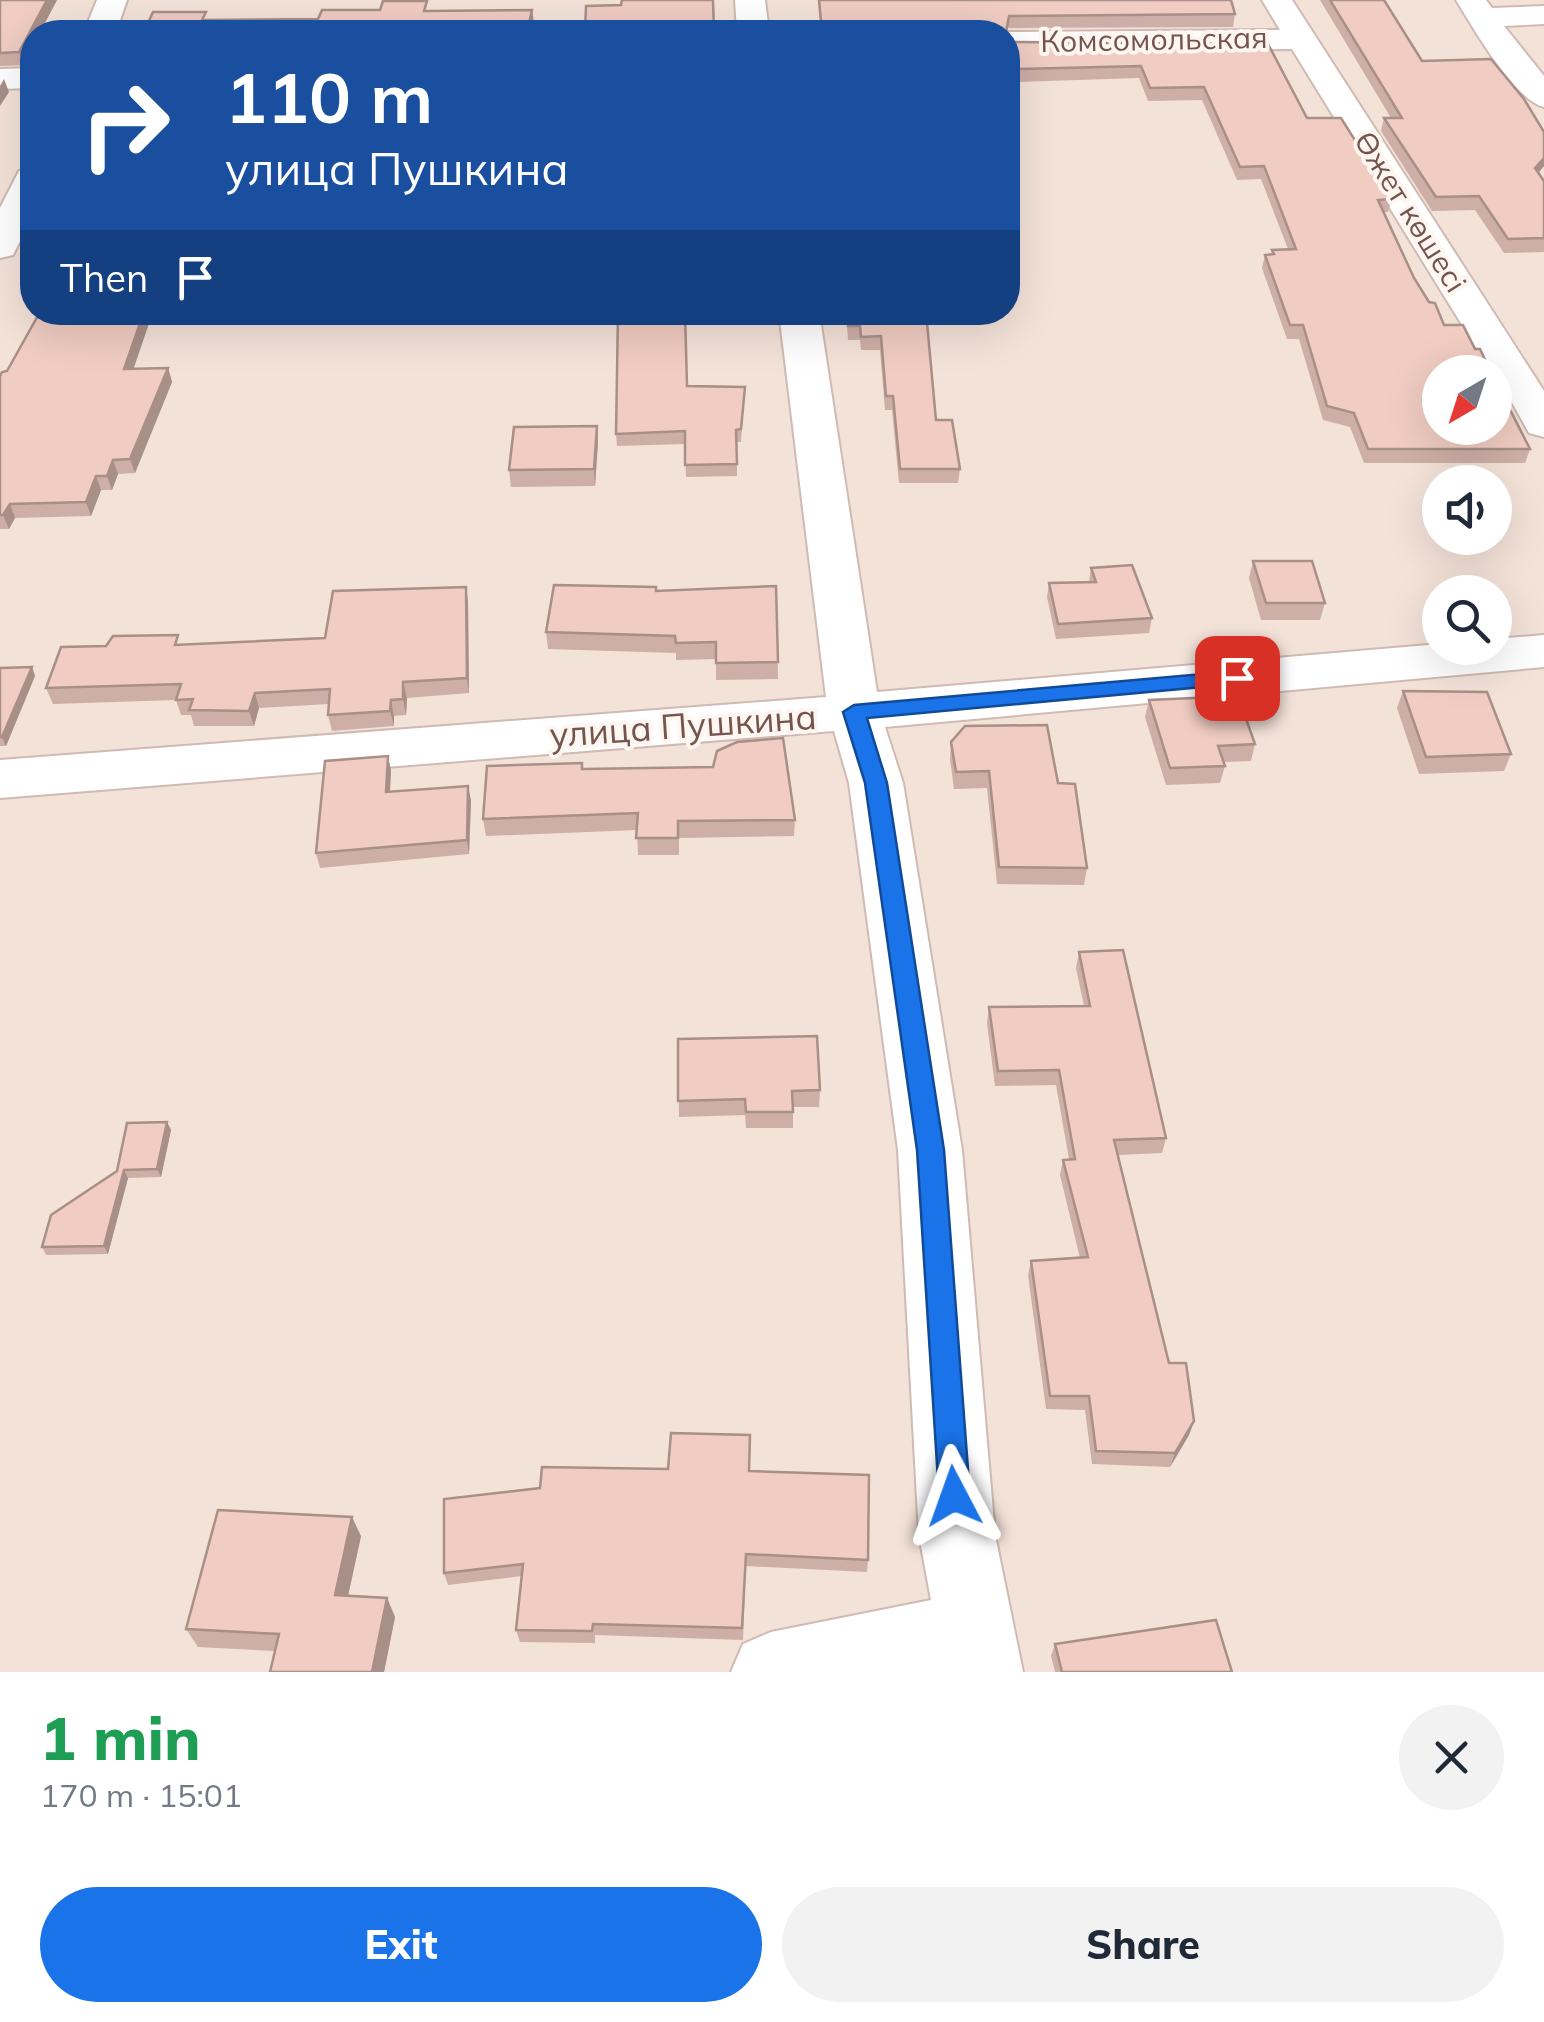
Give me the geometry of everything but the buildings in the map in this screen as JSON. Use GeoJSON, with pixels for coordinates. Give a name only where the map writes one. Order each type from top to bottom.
{"type":"FeatureCollection","features":[{"type":"Feature","properties":{"kind":"street","name":"Өжет көшесі"},"geometry":{"type":"LineString","coordinates":[[1277,0],[1544,424]]}},
{"type":"Feature","properties":{"kind":"street"},"geometry":{"type":"LineString","coordinates":[[1478,9],[1544,15]]}},
{"type":"Feature","properties":{"kind":"street"},"geometry":{"type":"LineString","coordinates":[[1478,9],[1499,44],[1544,98]]}},
{"type":"Feature","properties":{"kind":"street","name":"Комсомольская"},"geometry":{"type":"LineString","coordinates":[[1020,42],[1301,39]]}},
{"type":"Feature","properties":{"kind":"street"},"geometry":{"type":"LineString","coordinates":[[0,247],[20,204]]}},
{"type":"Feature","properties":{"kind":"street"},"geometry":{"type":"LineString","coordinates":[[771,1672],[978,1651],[957,1535],[930,1150],[876,783],[854,712],[801,325]]}},
{"type":"Feature","properties":{"kind":"street","name":"улица Пушкина"},"geometry":{"type":"LineString","coordinates":[[0,778],[854,712],[1544,651]]}},
{"type":"Feature","properties":{"kind":"shaded area"},"geometry":{"type":"Polygon","coordinates":[[[0,0],[1544,0],[1544,1672],[0,1672],[0,0]]]}},
{"type":"Feature","properties":{"kind":"route"},"geometry":{"type":"LineString","coordinates":[[954,1496],[930,1150],[876,783],[854,712],[1237,678]]}}]}
